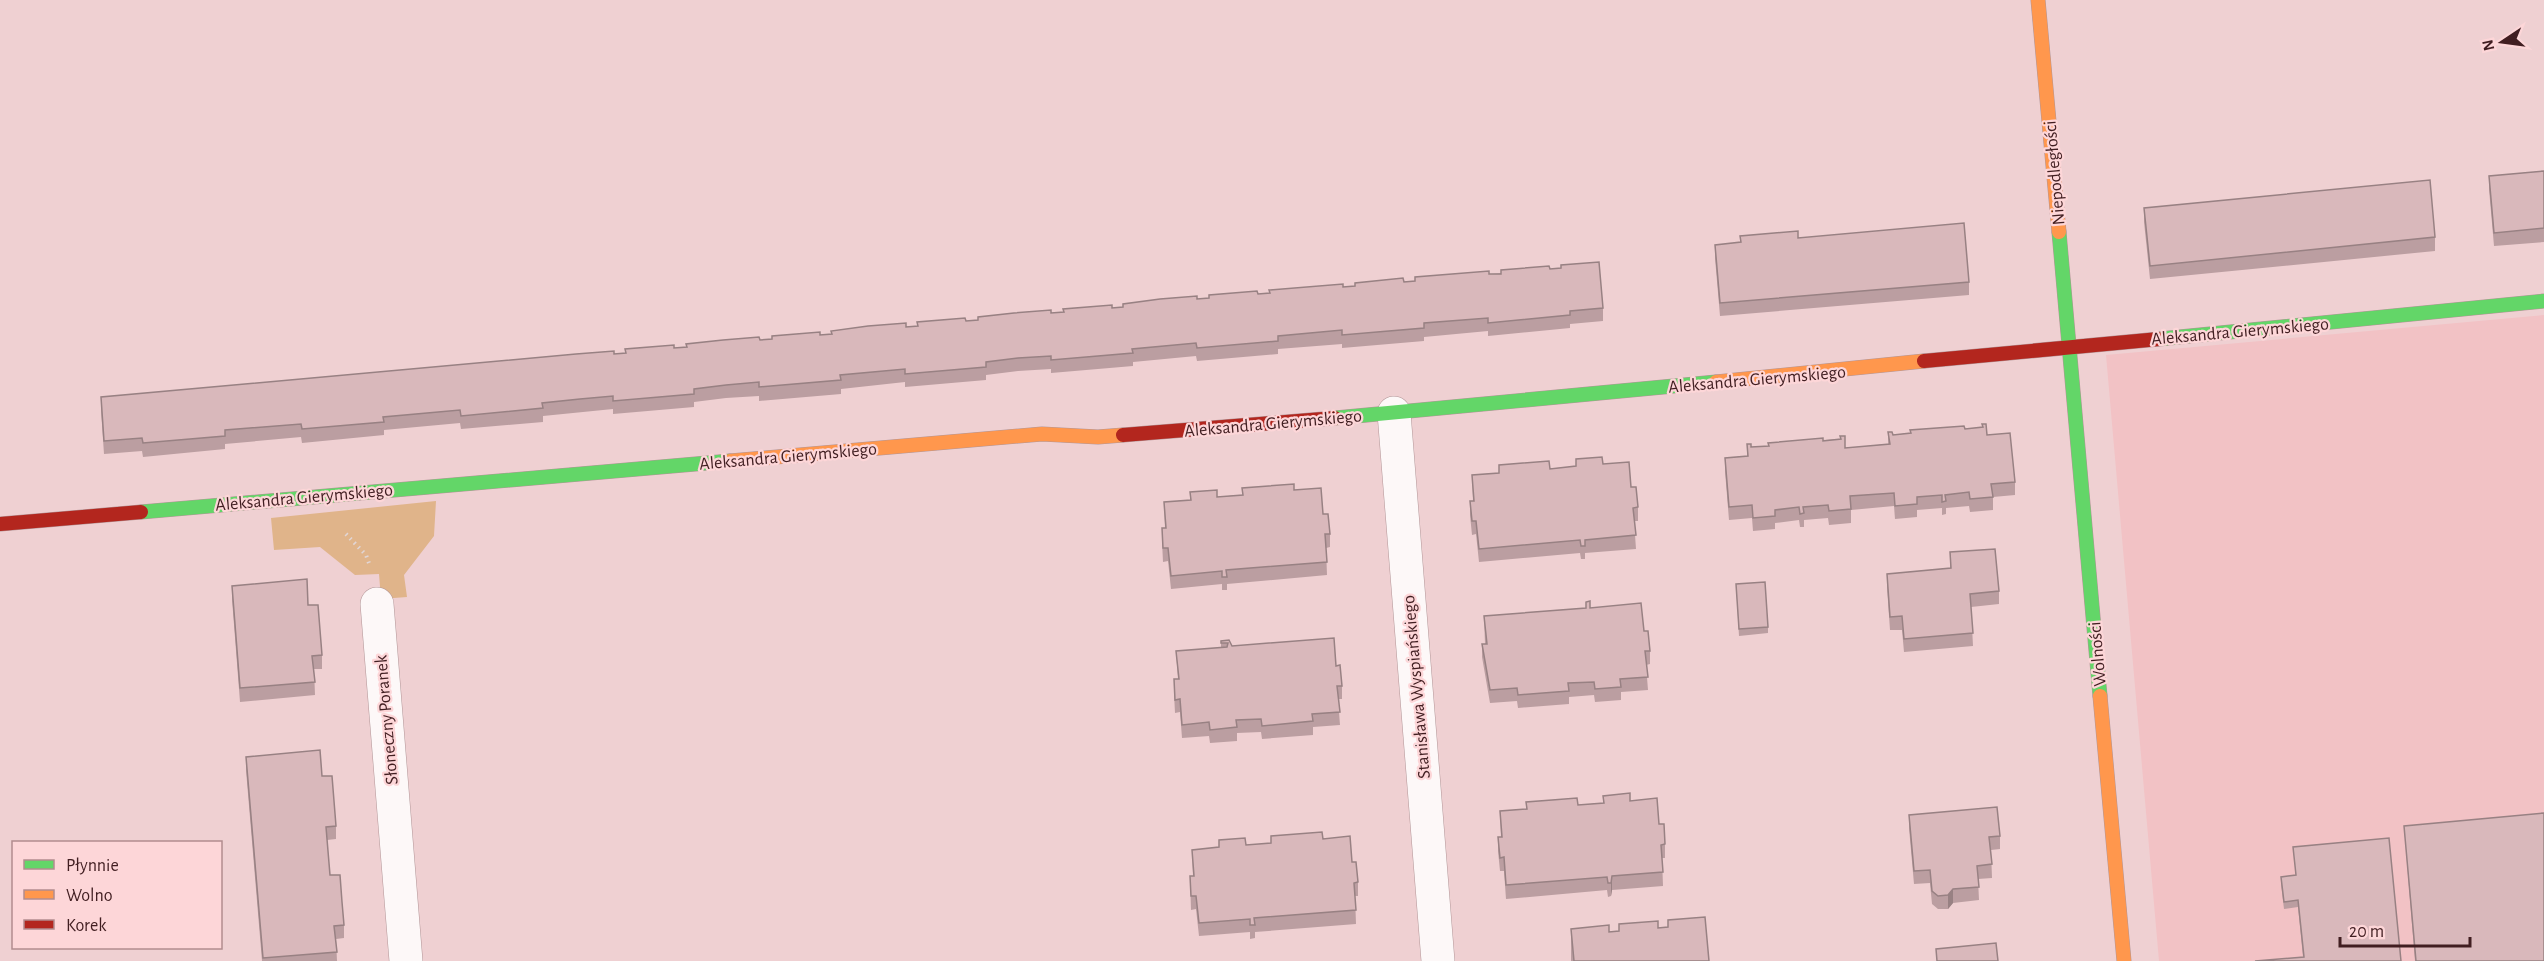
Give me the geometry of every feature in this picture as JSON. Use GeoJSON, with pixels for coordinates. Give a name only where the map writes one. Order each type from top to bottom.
{"type":"FeatureCollection","features":[{"type":"Feature","properties":{"kind":"street","name":"Niepodległości"},"geometry":{"type":"LineString","coordinates":[[2038,0],[2070,347]]}},
{"type":"Feature","properties":{"kind":"street","name":"Aleksandra Gierymskiego"},"geometry":{"type":"LineString","coordinates":[[0,524],[1042,434],[1098,437],[1394,412],[2000,356],[2070,347],[2544,302]]}},
{"type":"Feature","properties":{"kind":"street","name":"Wolności"},"geometry":{"type":"LineString","coordinates":[[2070,347],[2124,961]]}},
{"type":"Feature","properties":{"kind":"street","name":"Stanisława Wyspiańskiego"},"geometry":{"type":"LineString","coordinates":[[1394,412],[1438,961]]}},
{"type":"Feature","properties":{"kind":"street","name":"Słoneczny Poranek"},"geometry":{"type":"LineString","coordinates":[[377,604],[406,961]]}},
{"type":"Feature","properties":{"kind":"path"},"geometry":{"type":"LineString","coordinates":[[325,495],[329,511],[366,555],[374,574],[377,604]]}},
{"type":"Feature","properties":{"kind":"shaded area"},"geometry":{"type":"Polygon","coordinates":[[[2544,315],[2544,961],[2159,961],[2106,355],[2544,315]]]}},
{"type":"Feature","properties":{"kind":"shaded area"},"geometry":{"type":"Polygon","coordinates":[[[436,501],[434,536],[404,575],[407,597],[381,599],[379,574],[355,575],[320,547],[274,550],[271,518],[436,501]]]}},
{"type":"Feature","properties":{"kind":"building"},"geometry":{"type":"Polygon","coordinates":[[[2544,171],[2544,228],[2494,233],[2489,176],[2544,171]]]}},
{"type":"Feature","properties":{"kind":"building"},"geometry":{"type":"Polygon","coordinates":[[[2430,180],[2435,237],[2150,266],[2144,208],[2430,180]]]}},
{"type":"Feature","properties":{"kind":"building"},"geometry":{"type":"Polygon","coordinates":[[[1964,223],[1969,282],[1720,303],[1715,245],[1741,242],[1740,236],[1798,231],[1798,238],[1964,223]]]}},
{"type":"Feature","properties":{"kind":"building"},"geometry":{"type":"Polygon","coordinates":[[[1599,262],[1603,308],[1570,311],[1570,315],[1488,323],[1488,318],[1424,323],[1424,328],[1342,335],[1342,330],[1278,336],[1278,341],[1197,348],[1196,343],[1132,349],[1133,353],[1051,360],[1051,356],[1018,358],[986,362],[986,367],[905,374],[905,369],[840,375],[841,380],[759,387],[759,382],[726,385],[694,389],[694,394],[613,401],[613,396],[580,399],[542,403],[543,408],[461,416],[460,410],[383,417],[384,422],[302,429],[301,424],[225,430],[225,436],[143,443],[142,438],[104,441],[101,397],[576,354],[614,351],[614,354],[626,353],[625,349],[674,345],[674,348],[687,347],[686,344],[759,337],[760,340],[772,339],[772,336],[820,332],[820,335],[832,334],[831,331],[868,326],[906,323],[906,327],[918,326],[917,322],[965,318],[966,321],[978,320],[978,317],[1051,310],[1051,313],[1064,312],[1063,309],[1112,305],[1112,308],[1123,307],[1123,304],[1160,299],[1197,296],[1197,299],[1209,298],[1209,295],[1257,291],[1258,294],[1270,293],[1269,290],[1343,284],[1343,287],[1355,286],[1355,283],[1403,278],[1404,282],[1415,281],[1415,277],[1489,271],[1489,274],[1501,274],[1501,270],[1549,266],[1550,269],[1561,268],[1561,265],[1599,262]]]}},
{"type":"Feature","properties":{"kind":"building"},"geometry":{"type":"Polygon","coordinates":[[[1982,424],[1986,424],[1987,435],[2010,433],[2015,482],[1991,484],[1993,497],[1970,499],[1969,492],[1945,495],[1946,501],[1942,502],[1942,495],[1917,497],[1917,504],[1895,506],[1894,493],[1850,496],[1851,509],[1829,511],[1828,505],[1803,507],[1804,513],[1800,514],[1799,507],[1775,510],[1775,516],[1753,518],[1752,505],[1729,507],[1725,458],[1748,456],[1747,444],[1751,444],[1751,447],[1769,446],[1768,443],[1823,438],[1823,441],[1841,439],[1840,436],[1845,436],[1845,448],[1890,444],[1888,432],[1892,432],[1893,435],[1911,433],[1910,430],[1964,426],[1965,429],[1983,427],[1982,424]]]}},
{"type":"Feature","properties":{"kind":"building"},"geometry":{"type":"Polygon","coordinates":[[[1602,457],[1603,464],[1629,462],[1631,487],[1636,487],[1638,507],[1633,508],[1636,535],[1585,540],[1585,546],[1581,546],[1580,540],[1479,549],[1476,521],[1472,521],[1470,501],[1474,501],[1472,475],[1499,473],[1499,465],[1549,461],[1550,469],[1576,466],[1576,459],[1602,457]]]}},
{"type":"Feature","properties":{"kind":"building"},"geometry":{"type":"Polygon","coordinates":[[[1294,484],[1294,490],[1321,488],[1323,514],[1328,514],[1330,534],[1325,534],[1327,562],[1226,570],[1227,577],[1222,577],[1222,571],[1171,576],[1168,548],[1163,548],[1162,528],[1166,528],[1164,502],[1191,500],[1190,492],[1217,490],[1217,497],[1243,495],[1242,488],[1294,484]]]}},
{"type":"Feature","properties":{"kind":"building"},"geometry":{"type":"Polygon","coordinates":[[[1995,549],[1999,591],[1970,594],[1973,633],[1904,639],[1902,616],[1890,617],[1887,574],[1951,568],[1950,552],[1995,549]]]}},
{"type":"Feature","properties":{"kind":"building"},"geometry":{"type":"Polygon","coordinates":[[[307,579],[308,605],[318,605],[322,655],[312,656],[315,682],[240,688],[232,586],[307,579]]]}},
{"type":"Feature","properties":{"kind":"building"},"geometry":{"type":"Polygon","coordinates":[[[1765,582],[1768,627],[1739,629],[1736,584],[1765,582]]]}},
{"type":"Feature","properties":{"kind":"building"},"geometry":{"type":"Polygon","coordinates":[[[1590,601],[1590,608],[1641,603],[1644,631],[1648,631],[1650,651],[1645,651],[1648,677],[1620,679],[1621,687],[1595,689],[1594,682],[1568,683],[1569,691],[1518,695],[1517,688],[1490,690],[1482,644],[1487,644],[1484,616],[1586,608],[1586,602],[1590,601]]]}},
{"type":"Feature","properties":{"kind":"building"},"geometry":{"type":"Polygon","coordinates":[[[1334,638],[1336,666],[1340,665],[1342,686],[1337,686],[1340,712],[1312,714],[1313,721],[1262,726],[1261,719],[1236,720],[1237,727],[1210,730],[1209,722],[1182,725],[1180,699],[1175,700],[1174,679],[1179,679],[1176,651],[1227,647],[1228,643],[1221,643],[1221,641],[1229,640],[1232,646],[1334,638]]]}},
{"type":"Feature","properties":{"kind":"building"},"geometry":{"type":"Polygon","coordinates":[[[320,750],[322,776],[332,776],[336,826],[326,827],[330,875],[340,875],[344,925],[334,926],[337,952],[263,958],[246,757],[320,750]]]}},
{"type":"Feature","properties":{"kind":"building"},"geometry":{"type":"Polygon","coordinates":[[[1630,793],[1630,801],[1657,798],[1659,824],[1664,824],[1665,844],[1661,845],[1663,872],[1612,876],[1611,883],[1608,883],[1607,877],[1506,885],[1504,857],[1500,858],[1498,837],[1502,837],[1500,811],[1527,809],[1526,802],[1577,798],[1578,805],[1604,803],[1603,796],[1630,793]]]}},
{"type":"Feature","properties":{"kind":"building"},"geometry":{"type":"Polygon","coordinates":[[[1997,807],[2000,836],[1989,837],[1992,864],[1977,866],[1979,887],[1953,889],[1948,895],[1938,896],[1932,891],[1930,870],[1914,871],[1909,815],[1997,807]]]}},
{"type":"Feature","properties":{"kind":"building"},"geometry":{"type":"Polygon","coordinates":[[[2544,813],[2544,961],[2416,961],[2404,826],[2544,813]]]}},
{"type":"Feature","properties":{"kind":"building"},"geometry":{"type":"Polygon","coordinates":[[[1322,832],[1323,839],[1350,836],[1352,862],[1356,862],[1358,882],[1354,883],[1356,910],[1254,918],[1255,925],[1250,925],[1250,919],[1199,923],[1196,896],[1191,896],[1190,876],[1194,876],[1192,850],[1219,847],[1219,840],[1245,838],[1246,845],[1271,843],[1271,836],[1322,832]]]}},
{"type":"Feature","properties":{"kind":"building"},"geometry":{"type":"Polygon","coordinates":[[[2389,838],[2401,961],[2255,961],[2304,957],[2298,900],[2284,902],[2281,877],[2296,875],[2293,847],[2389,838]]]}},
{"type":"Feature","properties":{"kind":"building"},"geometry":{"type":"Polygon","coordinates":[[[1705,917],[1709,961],[1574,961],[1571,929],[1609,925],[1609,932],[1619,931],[1619,924],[1658,921],[1658,928],[1668,927],[1668,920],[1705,917]]]}},
{"type":"Feature","properties":{"kind":"building"},"geometry":{"type":"Polygon","coordinates":[[[1996,943],[1998,961],[1937,961],[1936,949],[1996,943]]]}},
{"type":"Feature","properties":{"kind":"traffic: fast"},"geometry":{"type":"LineString","coordinates":[[2059,232],[2100,696]]}},
{"type":"Feature","properties":{"kind":"traffic: fast"},"geometry":{"type":"LineString","coordinates":[[2159,339],[2544,301]]}},
{"type":"Feature","properties":{"kind":"traffic: fast"},"geometry":{"type":"LineString","coordinates":[[1335,418],[1716,382]]}},
{"type":"Feature","properties":{"kind":"traffic: fast"},"geometry":{"type":"LineString","coordinates":[[141,512],[730,461]]}},
{"type":"Feature","properties":{"kind":"traffic: slow"},"geometry":{"type":"LineString","coordinates":[[2038,0],[2059,232]]}},
{"type":"Feature","properties":{"kind":"traffic: slow"},"geometry":{"type":"LineString","coordinates":[[1716,382],[1924,361]]}},
{"type":"Feature","properties":{"kind":"traffic: slow"},"geometry":{"type":"LineString","coordinates":[[730,461],[1042,434],[1098,437],[1123,435]]}},
{"type":"Feature","properties":{"kind":"traffic: slow"},"geometry":{"type":"LineString","coordinates":[[2100,696],[2124,961]]}},
{"type":"Feature","properties":{"kind":"traffic: jam"},"geometry":{"type":"LineString","coordinates":[[1924,361],[2159,339]]}},
{"type":"Feature","properties":{"kind":"traffic: jam"},"geometry":{"type":"LineString","coordinates":[[1123,435],[1335,418]]}},
{"type":"Feature","properties":{"kind":"traffic: jam"},"geometry":{"type":"LineString","coordinates":[[0,524],[141,512]]}}]}
